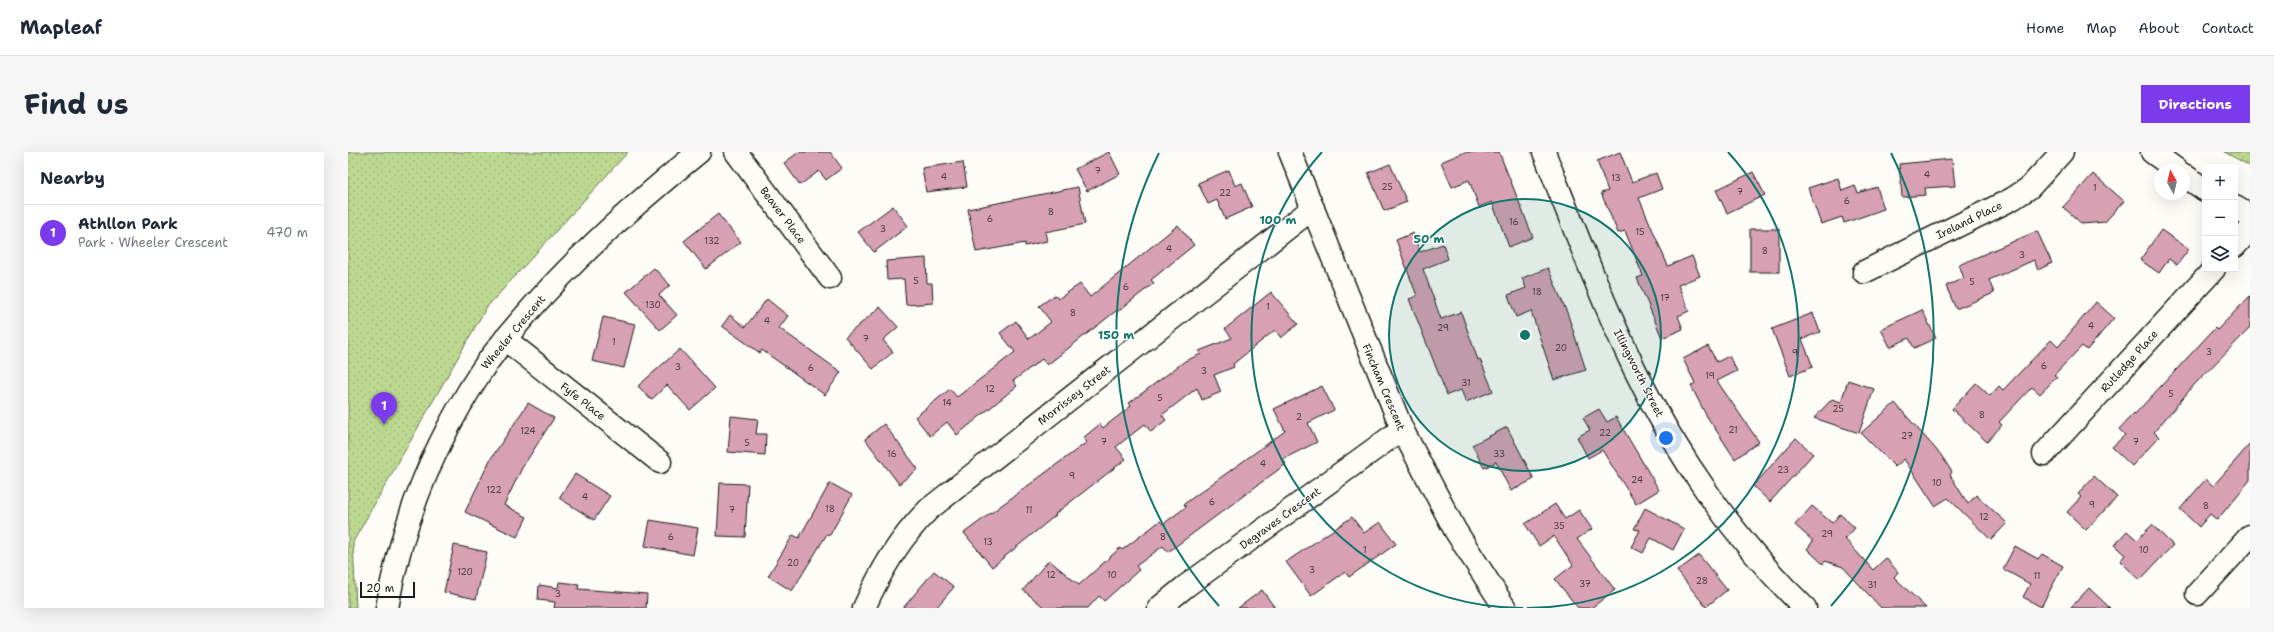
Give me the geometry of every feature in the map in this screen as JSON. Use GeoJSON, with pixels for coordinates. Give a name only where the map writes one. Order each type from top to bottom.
{"type":"FeatureCollection","features":[{"type":"Feature","properties":{"kind":"street","name":"Wheeler Crescent"},"geometry":{"type":"LineString","coordinates":[[387,608],[402,545],[431,464],[459,407],[480,372],[505,339],[558,279],[621,217],[699,152]]}},
{"type":"Feature","properties":{"kind":"street","name":"Beaver Place"},"geometry":{"type":"LineString","coordinates":[[736,152],[830,278]]}},
{"type":"Feature","properties":{"kind":"street","name":"Fincham Crescent"},"geometry":{"type":"LineString","coordinates":[[1290,152],[1402,429],[1455,530],[1505,608]]}},
{"type":"Feature","properties":{"kind":"street","name":"Illingworth Street"},"geometry":{"type":"LineString","coordinates":[[1544,152],[1601,295],[1635,370],[1654,406],[1696,474],[1719,507],[1768,568],[1805,608]]}},
{"type":"Feature","properties":{"kind":"street","name":"Ireland Place"},"geometry":{"type":"LineString","coordinates":[[1864,272],[2012,200],[2029,188],[2062,152]]}},
{"type":"Feature","properties":{"kind":"street"},"geometry":{"type":"LineString","coordinates":[[2152,152],[2169,164]]}},
{"type":"Feature","properties":{"kind":"street"},"geometry":{"type":"LineString","coordinates":[[2190,179],[2202,188]]}},
{"type":"Feature","properties":{"kind":"street","name":"Morrissey Street"},"geometry":{"type":"LineString","coordinates":[[864,608],[879,573],[890,555],[915,523],[929,509],[1312,208]]}},
{"type":"Feature","properties":{"kind":"street"},"geometry":{"type":"LineString","coordinates":[[2238,209],[2250,216]]}},
{"type":"Feature","properties":{"kind":"street"},"geometry":{"type":"LineString","coordinates":[[2238,243],[2250,229]]}},
{"type":"Feature","properties":{"kind":"street","name":"Rutledge Place"},"geometry":{"type":"LineString","coordinates":[[2044,454],[2211,272]]}},
{"type":"Feature","properties":{"kind":"street","name":"Fyfe Place"},"geometry":{"type":"LineString","coordinates":[[505,339],[660,462]]}},
{"type":"Feature","properties":{"kind":"street","name":"Degraves Crescent"},"geometry":{"type":"LineString","coordinates":[[1159,608],[1402,429]]}},
{"type":"Feature","properties":{"kind":"street"},"geometry":{"type":"LineString","coordinates":[[2197,594],[2250,536]]}},
{"type":"Feature","properties":{"kind":"green space"},"geometry":{"type":"Polygon","coordinates":[[[348,152],[628,152],[486,308],[353,542],[356,608],[348,608],[348,152]]]}},
{"type":"Feature","properties":{"kind":"green space"},"geometry":{"type":"Polygon","coordinates":[[[2225,152],[2250,152],[2250,166],[2226,153],[2225,152]]]}},
{"type":"Feature","properties":{"kind":"building"},"geometry":{"type":"Polygon","coordinates":[[[799,152],[830,152],[842,168],[826,180],[819,171],[800,185],[784,163],[799,152]]]}},
{"type":"Feature","properties":{"kind":"building"},"geometry":{"type":"Polygon","coordinates":[[[1109,152],[1120,174],[1087,191],[1075,169],[1109,152]]]}},
{"type":"Feature","properties":{"kind":"building"},"geometry":{"type":"Polygon","coordinates":[[[1465,152],[1499,152],[1533,237],[1509,247],[1492,202],[1479,207],[1469,180],[1452,187],[1441,162],[1465,152]]]}},
{"type":"Feature","properties":{"kind":"building"},"geometry":{"type":"Polygon","coordinates":[[[1620,152],[1632,182],[1656,173],[1662,189],[1639,198],[1668,266],[1692,256],[1700,276],[1678,285],[1689,311],[1678,316],[1683,329],[1662,338],[1637,278],[1643,276],[1625,231],[1618,233],[1601,193],[1608,191],[1597,161],[1620,152]]]}},
{"type":"Feature","properties":{"kind":"building"},"geometry":{"type":"Polygon","coordinates":[[[1952,159],[1955,186],[1925,188],[1926,195],[1902,197],[1899,164],[1952,159]]]}},
{"type":"Feature","properties":{"kind":"building"},"geometry":{"type":"Polygon","coordinates":[[[963,162],[967,187],[926,192],[922,168],[963,162]]]}},
{"type":"Feature","properties":{"kind":"building"},"geometry":{"type":"Polygon","coordinates":[[[1390,164],[1407,202],[1384,211],[1368,173],[1390,164]]]}},
{"type":"Feature","properties":{"kind":"building"},"geometry":{"type":"Polygon","coordinates":[[[1229,170],[1235,186],[1242,183],[1252,207],[1225,219],[1217,200],[1208,204],[1198,183],[1229,170]]]}},
{"type":"Feature","properties":{"kind":"building"},"geometry":{"type":"Polygon","coordinates":[[[1753,172],[1765,195],[1727,213],[1716,190],[1753,172]]]}},
{"type":"Feature","properties":{"kind":"building"},"geometry":{"type":"Polygon","coordinates":[[[2093,174],[2124,201],[2105,222],[2082,224],[2063,207],[2093,174]]]}},
{"type":"Feature","properties":{"kind":"building"},"geometry":{"type":"Polygon","coordinates":[[[1838,178],[1842,191],[1855,186],[1858,193],[1877,187],[1884,209],[1844,223],[1842,217],[1821,224],[1808,188],[1838,178]]]}},
{"type":"Feature","properties":{"kind":"building"},"geometry":{"type":"Polygon","coordinates":[[[1078,187],[1085,224],[1045,232],[1047,241],[1025,246],[1025,243],[976,252],[968,209],[1078,187]]]}},
{"type":"Feature","properties":{"kind":"building"},"geometry":{"type":"Polygon","coordinates":[[[893,206],[908,226],[874,252],[858,232],[893,206]]]}},
{"type":"Feature","properties":{"kind":"building"},"geometry":{"type":"Polygon","coordinates":[[[718,214],[741,242],[706,269],[684,241],[718,214]]]}},
{"type":"Feature","properties":{"kind":"building"},"geometry":{"type":"Polygon","coordinates":[[[1178,225],[1194,245],[1151,280],[1154,283],[1047,365],[1042,359],[1013,381],[1017,386],[957,435],[947,422],[930,436],[915,417],[950,389],[957,397],[1015,352],[1000,333],[1016,321],[1029,339],[1051,322],[1039,306],[1055,295],[1058,299],[1080,284],[1090,297],[1178,225]]]}},
{"type":"Feature","properties":{"kind":"building"},"geometry":{"type":"Polygon","coordinates":[[[1750,229],[1779,229],[1779,272],[1750,272],[1750,229]]]}},
{"type":"Feature","properties":{"kind":"building"},"geometry":{"type":"Polygon","coordinates":[[[2161,230],[2189,249],[2177,265],[2169,259],[2159,273],[2140,260],[2161,230]]]}},
{"type":"Feature","properties":{"kind":"building"},"geometry":{"type":"Polygon","coordinates":[[[2037,231],[2052,263],[2038,270],[2034,260],[1989,280],[1994,293],[1956,309],[1946,286],[1964,278],[1959,265],[2037,231]]]}},
{"type":"Feature","properties":{"kind":"building"},"geometry":{"type":"Polygon","coordinates":[[[1413,233],[1420,252],[1443,244],[1448,259],[1423,269],[1441,319],[1461,312],[1478,360],[1480,359],[1493,391],[1466,402],[1461,390],[1447,395],[1409,299],[1417,296],[1396,240],[1413,233]]]}},
{"type":"Feature","properties":{"kind":"building"},"geometry":{"type":"Polygon","coordinates":[[[926,258],[927,283],[932,283],[933,303],[906,305],[904,279],[887,280],[886,261],[926,258]]]}},
{"type":"Feature","properties":{"kind":"building"},"geometry":{"type":"Polygon","coordinates":[[[654,268],[670,285],[659,295],[677,315],[660,330],[626,292],[654,268]]]}},
{"type":"Feature","properties":{"kind":"building"},"geometry":{"type":"Polygon","coordinates":[[[1548,268],[1568,315],[1586,370],[1554,380],[1531,311],[1516,317],[1508,295],[1526,288],[1522,278],[1548,268]]]}},
{"type":"Feature","properties":{"kind":"building"},"geometry":{"type":"Polygon","coordinates":[[[1271,292],[1298,324],[1281,338],[1275,330],[1233,364],[1234,367],[1214,375],[1221,392],[1202,400],[1197,388],[1162,415],[1166,420],[1151,432],[1145,424],[1116,447],[1126,459],[1055,514],[1056,515],[992,567],[964,533],[1087,442],[1083,438],[1100,424],[1103,428],[1131,406],[1129,403],[1185,361],[1201,354],[1199,351],[1232,338],[1225,329],[1271,292]]]}},
{"type":"Feature","properties":{"kind":"building"},"geometry":{"type":"Polygon","coordinates":[[[2250,296],[2250,328],[2194,385],[2154,432],[2159,437],[2132,466],[2112,447],[2125,435],[2119,429],[2134,413],[2135,414],[2215,328],[2217,330],[2250,296]]]}},
{"type":"Feature","properties":{"kind":"building"},"geometry":{"type":"Polygon","coordinates":[[[767,299],[788,316],[779,328],[841,372],[825,395],[762,350],[760,353],[722,326],[730,315],[745,327],[767,299]]]}},
{"type":"Feature","properties":{"kind":"building"},"geometry":{"type":"Polygon","coordinates":[[[2096,302],[2114,318],[2087,350],[2082,346],[2054,375],[2057,377],[2040,394],[2032,387],[1999,422],[2002,425],[1987,442],[1952,409],[1976,383],[1990,396],[1999,386],[2003,390],[2051,340],[2058,347],[2096,302]]]}},
{"type":"Feature","properties":{"kind":"building"},"geometry":{"type":"Polygon","coordinates":[[[880,307],[898,327],[883,340],[893,352],[873,369],[845,337],[880,307]]]}},
{"type":"Feature","properties":{"kind":"building"},"geometry":{"type":"Polygon","coordinates":[[[1922,310],[1936,338],[1914,348],[1909,338],[1890,347],[1881,329],[1922,310]]]}},
{"type":"Feature","properties":{"kind":"building"},"geometry":{"type":"Polygon","coordinates":[[[1813,313],[1820,332],[1802,339],[1813,367],[1790,376],[1772,329],[1813,313]]]}},
{"type":"Feature","properties":{"kind":"building"},"geometry":{"type":"Polygon","coordinates":[[[603,317],[635,324],[624,368],[592,361],[603,317]]]}},
{"type":"Feature","properties":{"kind":"building"},"geometry":{"type":"Polygon","coordinates":[[[1708,346],[1717,362],[1729,356],[1737,371],[1717,381],[1759,442],[1735,459],[1706,415],[1691,386],[1695,383],[1683,359],[1708,346]]]}},
{"type":"Feature","properties":{"kind":"building"},"geometry":{"type":"Polygon","coordinates":[[[680,349],[715,388],[690,410],[667,385],[651,400],[638,386],[680,349]]]}},
{"type":"Feature","properties":{"kind":"building"},"geometry":{"type":"Polygon","coordinates":[[[1848,380],[1874,389],[1859,433],[1814,418],[1832,399],[1841,402],[1848,380]]]}},
{"type":"Feature","properties":{"kind":"building"},"geometry":{"type":"Polygon","coordinates":[[[1322,386],[1334,410],[1308,423],[1317,442],[1283,459],[1286,464],[1168,552],[1163,546],[1136,566],[1139,570],[1104,601],[1099,596],[1088,608],[1045,608],[1023,590],[1049,560],[1079,585],[1120,548],[1122,550],[1160,521],[1163,524],[1186,507],[1184,504],[1285,431],[1274,409],[1322,386]]]}},
{"type":"Feature","properties":{"kind":"building"},"geometry":{"type":"Polygon","coordinates":[[[528,403],[554,418],[522,468],[504,505],[527,517],[517,537],[465,512],[490,460],[528,403]]]}},
{"type":"Feature","properties":{"kind":"building"},"geometry":{"type":"Polygon","coordinates":[[[1895,403],[1941,455],[1952,472],[1950,475],[1968,504],[1976,495],[2007,523],[1991,540],[1948,498],[1935,506],[1904,459],[1895,467],[1861,433],[1895,403]]]}},
{"type":"Feature","properties":{"kind":"building"},"geometry":{"type":"Polygon","coordinates":[[[1599,409],[1607,422],[1616,417],[1659,490],[1636,504],[1602,450],[1588,458],[1577,437],[1590,430],[1583,418],[1599,409]]]}},
{"type":"Feature","properties":{"kind":"building"},"geometry":{"type":"Polygon","coordinates":[[[731,416],[758,419],[756,434],[766,434],[765,455],[728,452],[731,416]]]}},
{"type":"Feature","properties":{"kind":"building"},"geometry":{"type":"Polygon","coordinates":[[[884,424],[918,469],[899,484],[865,439],[884,424]]]}},
{"type":"Feature","properties":{"kind":"building"},"geometry":{"type":"Polygon","coordinates":[[[1507,427],[1534,479],[1511,491],[1496,462],[1484,468],[1472,445],[1507,427]]]}},
{"type":"Feature","properties":{"kind":"building"},"geometry":{"type":"Polygon","coordinates":[[[1796,438],[1813,454],[1770,502],[1753,486],[1796,438]]]}},
{"type":"Feature","properties":{"kind":"building"},"geometry":{"type":"Polygon","coordinates":[[[2250,444],[2250,480],[2217,520],[2210,514],[2199,527],[2180,509],[2206,479],[2213,486],[2250,444]]]}},
{"type":"Feature","properties":{"kind":"building"},"geometry":{"type":"Polygon","coordinates":[[[575,474],[610,496],[594,520],[559,498],[575,474]]]}},
{"type":"Feature","properties":{"kind":"building"},"geometry":{"type":"Polygon","coordinates":[[[2094,476],[2117,497],[2086,530],[2067,512],[2081,497],[2078,494],[2094,476]]]}},
{"type":"Feature","properties":{"kind":"building"},"geometry":{"type":"Polygon","coordinates":[[[720,483],[748,484],[745,537],[717,536],[720,483]]]}},
{"type":"Feature","properties":{"kind":"building"},"geometry":{"type":"Polygon","coordinates":[[[830,483],[852,495],[830,535],[827,534],[792,591],[768,576],[793,535],[799,538],[830,483]]]}},
{"type":"Feature","properties":{"kind":"building"},"geometry":{"type":"Polygon","coordinates":[[[1555,504],[1565,519],[1579,510],[1592,529],[1577,539],[1615,590],[1591,608],[1578,608],[1555,579],[1573,565],[1554,536],[1539,546],[1525,524],[1555,504]]]}},
{"type":"Feature","properties":{"kind":"building"},"geometry":{"type":"Polygon","coordinates":[[[1812,506],[1832,523],[1840,514],[1855,528],[1845,539],[1873,570],[1886,558],[1898,572],[1894,577],[1926,608],[1881,608],[1843,567],[1825,561],[1823,564],[1807,549],[1813,541],[1795,525],[1812,506]]]}},
{"type":"Feature","properties":{"kind":"building"},"geometry":{"type":"Polygon","coordinates":[[[1645,508],[1684,529],[1673,550],[1651,538],[1643,553],[1631,547],[1640,530],[1634,529],[1645,508]]]}},
{"type":"Feature","properties":{"kind":"building"},"geometry":{"type":"Polygon","coordinates":[[[1352,517],[1364,533],[1380,522],[1396,544],[1349,577],[1345,572],[1311,596],[1286,562],[1352,517]]]}},
{"type":"Feature","properties":{"kind":"building"},"geometry":{"type":"Polygon","coordinates":[[[650,520],[698,528],[693,555],[645,546],[650,520]]]}},
{"type":"Feature","properties":{"kind":"building"},"geometry":{"type":"Polygon","coordinates":[[[2152,525],[2173,545],[2140,580],[2120,561],[2125,555],[2114,545],[2127,531],[2137,540],[2152,525]]]}},
{"type":"Feature","properties":{"kind":"building"},"geometry":{"type":"Polygon","coordinates":[[[454,545],[487,552],[476,599],[444,592],[454,545]]]}},
{"type":"Feature","properties":{"kind":"building"},"geometry":{"type":"Polygon","coordinates":[[[2015,546],[2038,559],[2042,554],[2063,566],[2041,607],[2023,597],[2030,584],[2003,569],[2015,546]]]}},
{"type":"Feature","properties":{"kind":"building"},"geometry":{"type":"Polygon","coordinates":[[[1699,555],[1727,590],[1706,607],[1677,571],[1699,555]]]}},
{"type":"Feature","properties":{"kind":"building"},"geometry":{"type":"Polygon","coordinates":[[[934,571],[954,587],[936,608],[903,608],[934,571]]]}},
{"type":"Feature","properties":{"kind":"building"},"geometry":{"type":"Polygon","coordinates":[[[559,582],[579,584],[578,589],[647,594],[646,608],[554,608],[555,602],[538,600],[539,585],[558,588],[559,582]]]}},
{"type":"Feature","properties":{"kind":"building"},"geometry":{"type":"Polygon","coordinates":[[[2089,588],[2110,608],[2070,608],[2089,588]]]}},
{"type":"Feature","properties":{"kind":"building"},"geometry":{"type":"Polygon","coordinates":[[[1262,590],[1275,608],[1238,608],[1262,590]]]}},
{"type":"Feature","properties":{"kind":"place","name":"Athllon Park"},"geometry":{"type":"Point","coordinates":[384,425]}}]}
